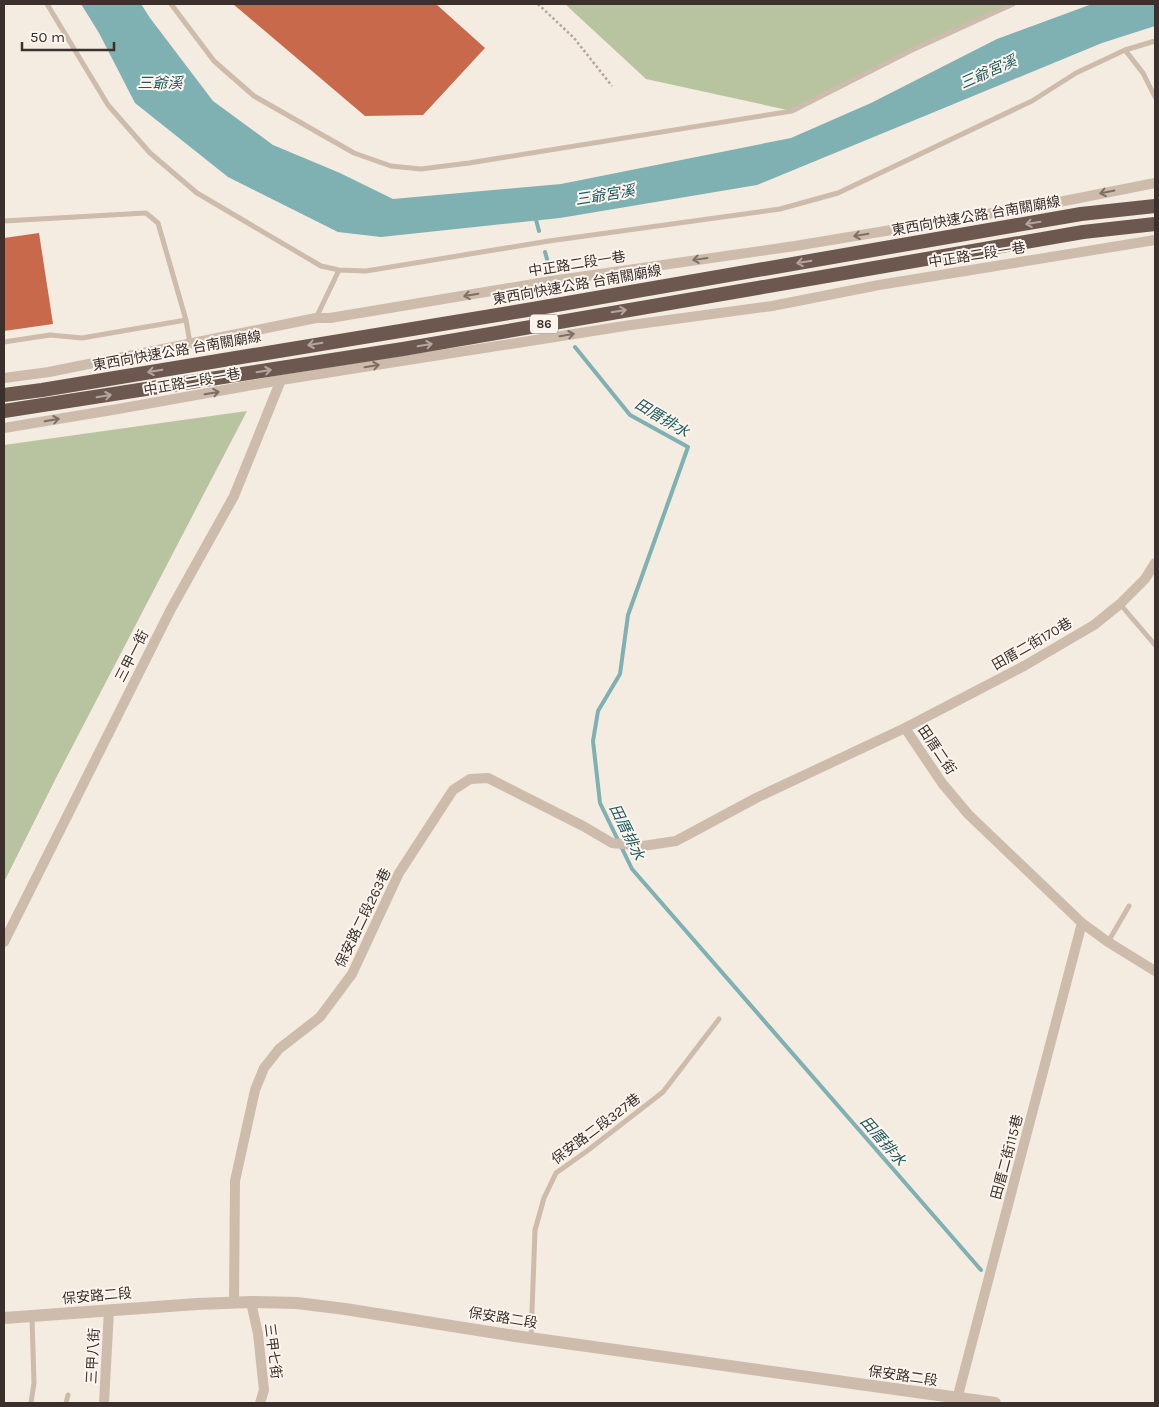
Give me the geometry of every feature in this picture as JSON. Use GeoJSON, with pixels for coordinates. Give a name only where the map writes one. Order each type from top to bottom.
{"type":"FeatureCollection","features":[{"type":"Feature","properties":{"kind":"highway","name":"東西向快速公路 台南關廟線"},"geometry":{"type":"LineString","coordinates":[[4,395],[537,308],[1081,214],[1155,206]]}},
{"type":"Feature","properties":{"kind":"highway","name":"86"},"geometry":{"type":"LineString","coordinates":[[4,411],[393,350],[1083,232],[1155,224]]}},
{"type":"Feature","properties":{"kind":"street","name":"中正路二段一巷"},"geometry":{"type":"LineString","coordinates":[[4,378],[49,372],[316,318],[330,318],[551,281],[795,246],[1059,202],[1155,183]]}},
{"type":"Feature","properties":{"kind":"street","name":"中正路二段一巷"},"geometry":{"type":"LineString","coordinates":[[4,428],[281,380],[631,325],[772,306],[879,285],[1155,240]]}},
{"type":"Feature","properties":{"kind":"street","name":"三甲一街"},"geometry":{"type":"LineString","coordinates":[[4,942],[171,609],[234,496],[281,380]]}},
{"type":"Feature","properties":{"kind":"street","name":"田厝二街170巷"},"geometry":{"type":"LineString","coordinates":[[905,728],[1024,666],[1094,625],[1120,604],[1144,579],[1155,563]]}},
{"type":"Feature","properties":{"kind":"street","name":"田厝二街"},"geometry":{"type":"LineString","coordinates":[[617,843],[643,846],[676,841],[758,798],[905,728],[942,783],[968,814],[1082,923],[1108,942],[1155,971]]}},
{"type":"Feature","properties":{"kind":"street","name":"保安路二段263巷"},"geometry":{"type":"LineString","coordinates":[[234,1302],[235,1181],[256,1090],[264,1068],[279,1049],[320,1017],[352,974],[399,873],[453,790],[470,779],[488,778],[617,843]]}},
{"type":"Feature","properties":{"kind":"street","name":"田厝二街115巷"},"geometry":{"type":"LineString","coordinates":[[956,1401],[1082,923]]}},
{"type":"Feature","properties":{"kind":"street","name":"保安路二段"},"geometry":{"type":"LineString","coordinates":[[4,1318],[234,1302],[297,1303],[345,1308],[531,1338],[956,1401],[995,1403]]}},
{"type":"Feature","properties":{"kind":"street","name":"三甲七街"},"geometry":{"type":"LineString","coordinates":[[251,1302],[258,1334],[264,1390],[260,1403]]}},
{"type":"Feature","properties":{"kind":"street","name":"三甲八街"},"geometry":{"type":"LineString","coordinates":[[104,1403],[109,1310]]}},
{"type":"Feature","properties":{"kind":"lane"},"geometry":{"type":"LineString","coordinates":[[47,4],[108,105],[150,153],[197,193],[321,266],[339,270],[366,271],[549,241],[780,209],[838,193],[1032,101],[1076,73],[1125,50],[1155,41]]}},
{"type":"Feature","properties":{"kind":"lane"},"geometry":{"type":"LineString","coordinates":[[172,4],[214,61],[254,96],[354,154],[391,166],[421,169],[792,111],[912,50],[1012,4]]}},
{"type":"Feature","properties":{"kind":"lane"},"geometry":{"type":"LineString","coordinates":[[1125,50],[1143,73],[1155,97]]}},
{"type":"Feature","properties":{"kind":"lane"},"geometry":{"type":"LineString","coordinates":[[4,221],[146,213],[158,224],[186,320],[190,344]]}},
{"type":"Feature","properties":{"kind":"lane"},"geometry":{"type":"LineString","coordinates":[[316,318],[339,270]]}},
{"type":"Feature","properties":{"kind":"lane"},"geometry":{"type":"LineString","coordinates":[[4,342],[50,335],[82,338],[186,320]]}},
{"type":"Feature","properties":{"kind":"lane"},"geometry":{"type":"LineString","coordinates":[[1120,604],[1155,644]]}},
{"type":"Feature","properties":{"kind":"lane"},"geometry":{"type":"LineString","coordinates":[[1108,942],[1129,906]]}},
{"type":"Feature","properties":{"kind":"lane","name":"保安路二段327巷"},"geometry":{"type":"LineString","coordinates":[[531,1338],[534,1230],[544,1198],[556,1173],[663,1092],[719,1018]]}},
{"type":"Feature","properties":{"kind":"lane"},"geometry":{"type":"LineString","coordinates":[[31,1403],[34,1384],[32,1316]]}},
{"type":"Feature","properties":{"kind":"lane"},"geometry":{"type":"LineString","coordinates":[[66,1403],[68,1395]]}},
{"type":"Feature","properties":{"kind":"path"},"geometry":{"type":"LineString","coordinates":[[538,4],[574,38],[612,86]]}},
{"type":"Feature","properties":{"kind":"green space"},"geometry":{"type":"Polygon","coordinates":[[[565,4],[1013,4],[912,50],[792,111],[646,79],[565,4]]]}},
{"type":"Feature","properties":{"kind":"green space"},"geometry":{"type":"Polygon","coordinates":[[[247,411],[57,776],[4,882],[4,445],[247,411]]]}},
{"type":"Feature","properties":{"kind":"water","name":"三爺溪"},"geometry":{"type":"Polygon","coordinates":[[[81,4],[141,4],[213,101],[273,145],[340,173],[393,199],[561,184],[791,138],[871,103],[997,39],[1092,4],[1155,4],[1155,26],[1102,43],[757,185],[560,218],[381,237],[338,232],[228,177],[135,103],[99,33],[81,4]]]}},
{"type":"Feature","properties":{"kind":"building"},"geometry":{"type":"Polygon","coordinates":[[[233,4],[436,4],[485,48],[423,115],[365,116],[233,4]]]}},
{"type":"Feature","properties":{"kind":"building"},"geometry":{"type":"Polygon","coordinates":[[[39,233],[53,324],[4,331],[4,238],[39,233]]]}},
{"type":"Feature","properties":{"kind":"waterway","name":"田厝排水"},"geometry":{"type":"LineString","coordinates":[[535,216],[539,231]]}},
{"type":"Feature","properties":{"kind":"waterway","name":"田厝排水"},"geometry":{"type":"LineString","coordinates":[[545,252],[549,266]]}},
{"type":"Feature","properties":{"kind":"waterway","name":"田厝排水"},"geometry":{"type":"LineString","coordinates":[[575,347],[630,415],[688,447],[628,615],[620,674],[598,711],[593,741],[600,803],[632,869],[981,1270]]}},
{"type":"Feature","properties":{"kind":"water label","name":"三爺宮溪"},"geometry":{"type":"Point","coordinates":[988,72]}},
{"type":"Feature","properties":{"kind":"water label","name":"三爺宮溪"},"geometry":{"type":"Point","coordinates":[605,195]}}]}
